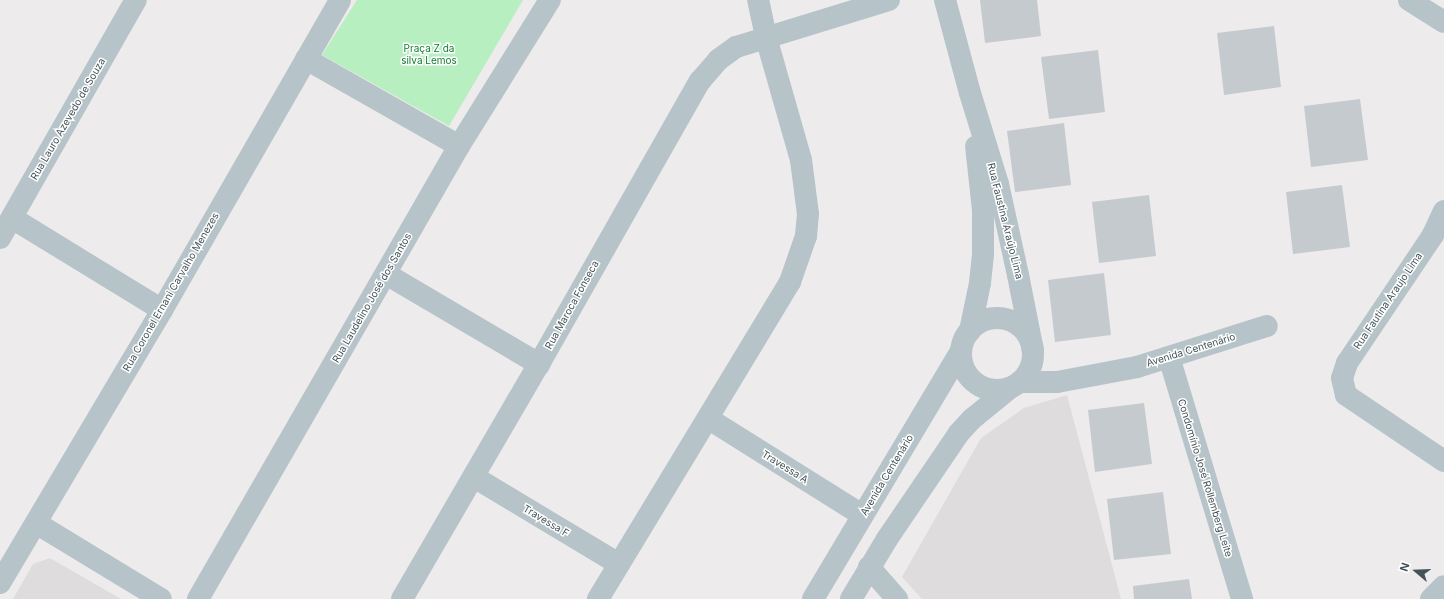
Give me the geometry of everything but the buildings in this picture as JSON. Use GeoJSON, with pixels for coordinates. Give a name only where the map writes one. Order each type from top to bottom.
{"type":"FeatureCollection","features":[{"type":"Feature","properties":{"kind":"street","name":"Rua Lauro Azevedo de Souza"},"geometry":{"type":"LineString","coordinates":[[0,238],[136,0]]}},
{"type":"Feature","properties":{"kind":"street","name":"Rua Coronel Ernani Carvalho Menezes"},"geometry":{"type":"LineString","coordinates":[[0,583],[162,310],[340,0]]}},
{"type":"Feature","properties":{"kind":"street","name":"Rua Laudelino José dos Santos"},"geometry":{"type":"LineString","coordinates":[[198,599],[459,146],[550,0]]}},
{"type":"Feature","properties":{"kind":"street"},"geometry":{"type":"LineString","coordinates":[[598,599],[709,419],[790,282],[806,236],[808,214],[801,160],[766,37],[758,0]]}},
{"type":"Feature","properties":{"kind":"street","name":"Rua Maroca Fonseca"},"geometry":{"type":"LineString","coordinates":[[402,599],[474,478],[700,81],[718,60],[736,47],[889,0]]}},
{"type":"Feature","properties":{"kind":"street","name":"Rua Faustina Araújo Lima"},"geometry":{"type":"LineString","coordinates":[[945,0],[970,93],[998,184],[1033,351]]}},
{"type":"Feature","properties":{"kind":"street"},"geometry":{"type":"LineString","coordinates":[[1409,0],[1444,22]]}},
{"type":"Feature","properties":{"kind":"street"},"geometry":{"type":"LineString","coordinates":[[306,59],[459,146]]}},
{"type":"Feature","properties":{"kind":"street","name":"Rua Faustina Araújo Lima"},"geometry":{"type":"LineString","coordinates":[[970,93],[983,210],[980,283],[970,331]]}},
{"type":"Feature","properties":{"kind":"street","name":"Rua Fautina Araujo Lima"},"geometry":{"type":"LineString","coordinates":[[1444,210],[1433,235],[1347,363],[1342,378],[1346,395],[1444,462]]}},
{"type":"Feature","properties":{"kind":"street"},"geometry":{"type":"LineString","coordinates":[[12,218],[162,310]]}},
{"type":"Feature","properties":{"kind":"street"},"geometry":{"type":"LineString","coordinates":[[386,274],[539,364]]}},
{"type":"Feature","properties":{"kind":"street"},"geometry":{"type":"LineString","coordinates":[[851,599],[869,567],[959,433],[972,420],[1028,373],[1032,362],[1033,351],[1030,339],[1023,329],[1008,320],[990,319],[979,323],[970,331]]}},
{"type":"Feature","properties":{"kind":"street","name":"Avenida Centenário"},"geometry":{"type":"LineString","coordinates":[[961,351],[962,363],[967,374],[975,383],[986,389],[998,390],[1015,385],[1057,382],[1084,378],[1136,367],[1267,326]]}},
{"type":"Feature","properties":{"kind":"street","name":"Avenida Centenário"},"geometry":{"type":"LineString","coordinates":[[814,599],[961,351],[964,340],[970,331]]}},
{"type":"Feature","properties":{"kind":"street","name":"Condomínio José Rollemberg Leite"},"geometry":{"type":"LineString","coordinates":[[1169,357],[1242,599]]}},
{"type":"Feature","properties":{"kind":"street","name":"Travessa A"},"geometry":{"type":"LineString","coordinates":[[709,419],[862,516]]}},
{"type":"Feature","properties":{"kind":"street","name":"Travessa F"},"geometry":{"type":"LineString","coordinates":[[474,478],[619,564]]}},
{"type":"Feature","properties":{"kind":"street"},"geometry":{"type":"LineString","coordinates":[[36,523],[161,599]]}},
{"type":"Feature","properties":{"kind":"street"},"geometry":{"type":"LineString","coordinates":[[869,567],[897,599]]}},
{"type":"Feature","properties":{"kind":"street"},"geometry":{"type":"LineString","coordinates":[[1431,599],[1444,586]]}},
{"type":"Feature","properties":{"kind":"shaded area"},"geometry":{"type":"Polygon","coordinates":[[[1067,395],[1121,599],[922,599],[902,577],[981,438],[1024,408],[1067,395]]]}},
{"type":"Feature","properties":{"kind":"shaded area"},"geometry":{"type":"Polygon","coordinates":[[[50,558],[121,599],[13,599],[33,564],[50,558]]]}},
{"type":"Feature","properties":{"kind":"green space","name":"Praça Z da silva Lemos"},"geometry":{"type":"Polygon","coordinates":[[[357,0],[523,0],[449,126],[322,55],[357,0]]]}}]}
